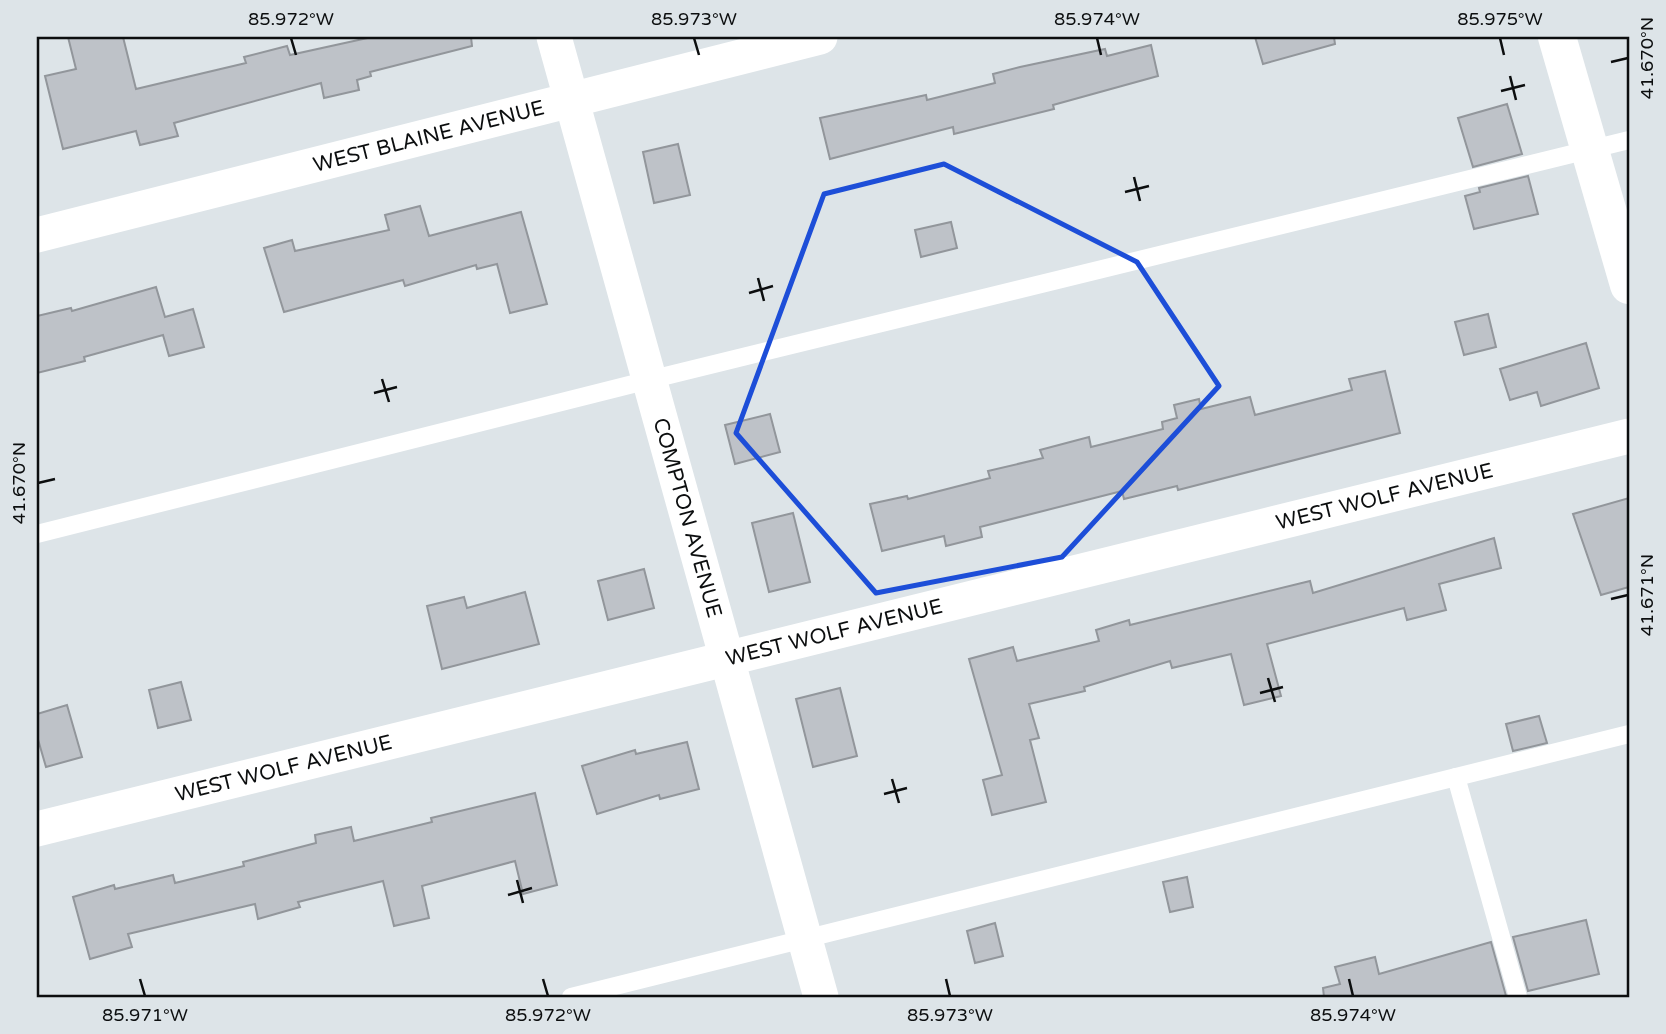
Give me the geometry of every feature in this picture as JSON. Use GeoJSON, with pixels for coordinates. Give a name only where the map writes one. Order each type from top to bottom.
{"type":"FeatureCollection","features":[{"type":"Feature","properties":{"kind":"street","name":"COMPTON AVENUE"},"geometry":{"type":"LineString","coordinates":[[554,37],[821,997]]}},
{"type":"Feature","properties":{"kind":"street","name":"WEST BLAINE AVENUE"},"geometry":{"type":"LineString","coordinates":[[37,235],[820,37]]}},
{"type":"Feature","properties":{"kind":"street"},"geometry":{"type":"LineString","coordinates":[[1557,37],[1629,285]]}},
{"type":"Feature","properties":{"kind":"street","name":"WEST WOLF AVENUE"},"geometry":{"type":"LineString","coordinates":[[37,829],[1629,436]]}},
{"type":"Feature","properties":{"kind":"lane"},"geometry":{"type":"LineString","coordinates":[[37,534],[649,380],[1629,140]]}},
{"type":"Feature","properties":{"kind":"lane"},"geometry":{"type":"LineString","coordinates":[[571,997],[1629,734]]}},
{"type":"Feature","properties":{"kind":"lane"},"geometry":{"type":"LineString","coordinates":[[1456,777],[1518,997]]}},
{"type":"Feature","properties":{"kind":"highlighted area"},"geometry":{"type":"Polygon","coordinates":[[[944,164],[1137,262],[1219,386],[1062,557],[876,593],[736,433],[824,194],[944,164]]]}},
{"type":"Feature","properties":{"kind":"building"},"geometry":{"type":"Polygon","coordinates":[[[68,37],[123,37],[136,89],[246,63],[244,57],[287,46],[290,55],[372,37],[471,37],[472,46],[370,72],[371,76],[357,80],[359,90],[324,98],[321,83],[174,123],[178,136],[140,145],[136,131],[63,149],[45,76],[76,69],[68,37]]]}},
{"type":"Feature","properties":{"kind":"building"},"geometry":{"type":"Polygon","coordinates":[[[1255,37],[1334,37],[1335,44],[1263,64],[1255,37]]]}},
{"type":"Feature","properties":{"kind":"building"},"geometry":{"type":"Polygon","coordinates":[[[1151,45],[1158,76],[1053,105],[1054,109],[954,134],[953,127],[830,159],[820,118],[926,95],[927,100],[995,83],[993,74],[1020,67],[1105,49],[1107,56],[1151,45]]]}},
{"type":"Feature","properties":{"kind":"building"},"geometry":{"type":"Polygon","coordinates":[[[1507,104],[1522,154],[1473,167],[1458,118],[1507,104]]]}},
{"type":"Feature","properties":{"kind":"building"},"geometry":{"type":"Polygon","coordinates":[[[678,144],[690,195],[654,203],[643,152],[678,144]]]}},
{"type":"Feature","properties":{"kind":"building"},"geometry":{"type":"Polygon","coordinates":[[[1528,176],[1538,214],[1474,229],[1465,196],[1480,192],[1479,188],[1528,176]]]}},
{"type":"Feature","properties":{"kind":"building"},"geometry":{"type":"Polygon","coordinates":[[[420,206],[429,236],[521,212],[547,304],[510,313],[497,264],[477,269],[476,265],[405,286],[403,280],[284,312],[264,248],[292,240],[295,251],[389,230],[385,215],[420,206]]]}},
{"type":"Feature","properties":{"kind":"building"},"geometry":{"type":"Polygon","coordinates":[[[951,222],[957,248],[921,257],[915,230],[951,222]]]}},
{"type":"Feature","properties":{"kind":"building"},"geometry":{"type":"Polygon","coordinates":[[[156,287],[165,317],[193,309],[204,347],[169,356],[163,335],[84,357],[85,361],[37,373],[37,316],[71,308],[72,311],[156,287]]]}},
{"type":"Feature","properties":{"kind":"building"},"geometry":{"type":"Polygon","coordinates":[[[1488,314],[1496,347],[1464,355],[1455,322],[1488,314]]]}},
{"type":"Feature","properties":{"kind":"building"},"geometry":{"type":"Polygon","coordinates":[[[1586,343],[1599,388],[1541,406],[1537,392],[1510,400],[1500,369],[1586,343]]]}},
{"type":"Feature","properties":{"kind":"building"},"geometry":{"type":"Polygon","coordinates":[[[1385,371],[1400,433],[1178,490],[1177,486],[1124,499],[1122,491],[980,527],[982,537],[946,546],[944,536],[882,551],[870,504],[907,496],[908,499],[990,478],[988,471],[1043,458],[1040,450],[1089,437],[1091,447],[1163,429],[1162,422],[1177,418],[1174,405],[1199,399],[1201,409],[1250,397],[1255,415],[1352,390],[1349,379],[1385,371]]]}},
{"type":"Feature","properties":{"kind":"building"},"geometry":{"type":"Polygon","coordinates":[[[770,414],[780,452],[735,464],[725,425],[770,414]]]}},
{"type":"Feature","properties":{"kind":"building"},"geometry":{"type":"Polygon","coordinates":[[[1629,498],[1629,587],[1601,595],[1573,514],[1629,498]]]}},
{"type":"Feature","properties":{"kind":"building"},"geometry":{"type":"Polygon","coordinates":[[[793,513],[810,582],[769,592],[752,523],[793,513]]]}},
{"type":"Feature","properties":{"kind":"building"},"geometry":{"type":"Polygon","coordinates":[[[1494,538],[1501,568],[1439,584],[1446,610],[1407,620],[1404,608],[1267,644],[1281,696],[1244,705],[1231,654],[1172,668],[1170,661],[1084,687],[1085,691],[1029,704],[1039,738],[1030,740],[1046,802],[992,815],[983,780],[1002,775],[969,659],[1013,647],[1017,661],[1099,641],[1096,630],[1129,620],[1130,625],[1310,581],[1313,593],[1494,538]]]}},
{"type":"Feature","properties":{"kind":"building"},"geometry":{"type":"Polygon","coordinates":[[[644,569],[654,608],[608,620],[598,581],[644,569]]]}},
{"type":"Feature","properties":{"kind":"building"},"geometry":{"type":"Polygon","coordinates":[[[525,592],[539,644],[442,669],[427,606],[464,597],[467,608],[525,592]]]}},
{"type":"Feature","properties":{"kind":"building"},"geometry":{"type":"Polygon","coordinates":[[[181,682],[191,720],[158,728],[149,690],[181,682]]]}},
{"type":"Feature","properties":{"kind":"building"},"geometry":{"type":"Polygon","coordinates":[[[840,688],[857,756],[813,767],[796,699],[840,688]]]}},
{"type":"Feature","properties":{"kind":"building"},"geometry":{"type":"Polygon","coordinates":[[[67,705],[82,757],[46,767],[37,736],[37,714],[67,705]]]}},
{"type":"Feature","properties":{"kind":"building"},"geometry":{"type":"Polygon","coordinates":[[[1539,716],[1547,743],[1513,751],[1506,724],[1539,716]]]}},
{"type":"Feature","properties":{"kind":"building"},"geometry":{"type":"Polygon","coordinates":[[[687,742],[699,789],[660,799],[659,795],[597,814],[582,766],[635,750],[636,754],[687,742]]]}},
{"type":"Feature","properties":{"kind":"building"},"geometry":{"type":"Polygon","coordinates":[[[535,793],[557,885],[523,894],[515,861],[422,886],[429,918],[394,926],[383,881],[298,902],[300,907],[258,919],[255,904],[128,934],[132,947],[90,959],[73,897],[114,885],[115,889],[173,875],[175,883],[244,866],[243,862],[316,843],[315,835],[351,827],[354,841],[432,822],[431,818],[535,793]]]}},
{"type":"Feature","properties":{"kind":"building"},"geometry":{"type":"Polygon","coordinates":[[[1187,877],[1193,907],[1170,912],[1163,882],[1187,877]]]}},
{"type":"Feature","properties":{"kind":"building"},"geometry":{"type":"Polygon","coordinates":[[[1586,920],[1599,974],[1528,991],[1513,937],[1586,920]]]}},
{"type":"Feature","properties":{"kind":"building"},"geometry":{"type":"Polygon","coordinates":[[[995,923],[1003,956],[975,963],[967,931],[995,923]]]}},
{"type":"Feature","properties":{"kind":"building"},"geometry":{"type":"Polygon","coordinates":[[[1491,942],[1506,996],[1324,997],[1323,988],[1340,984],[1335,967],[1375,957],[1379,974],[1491,942]]]}}]}
